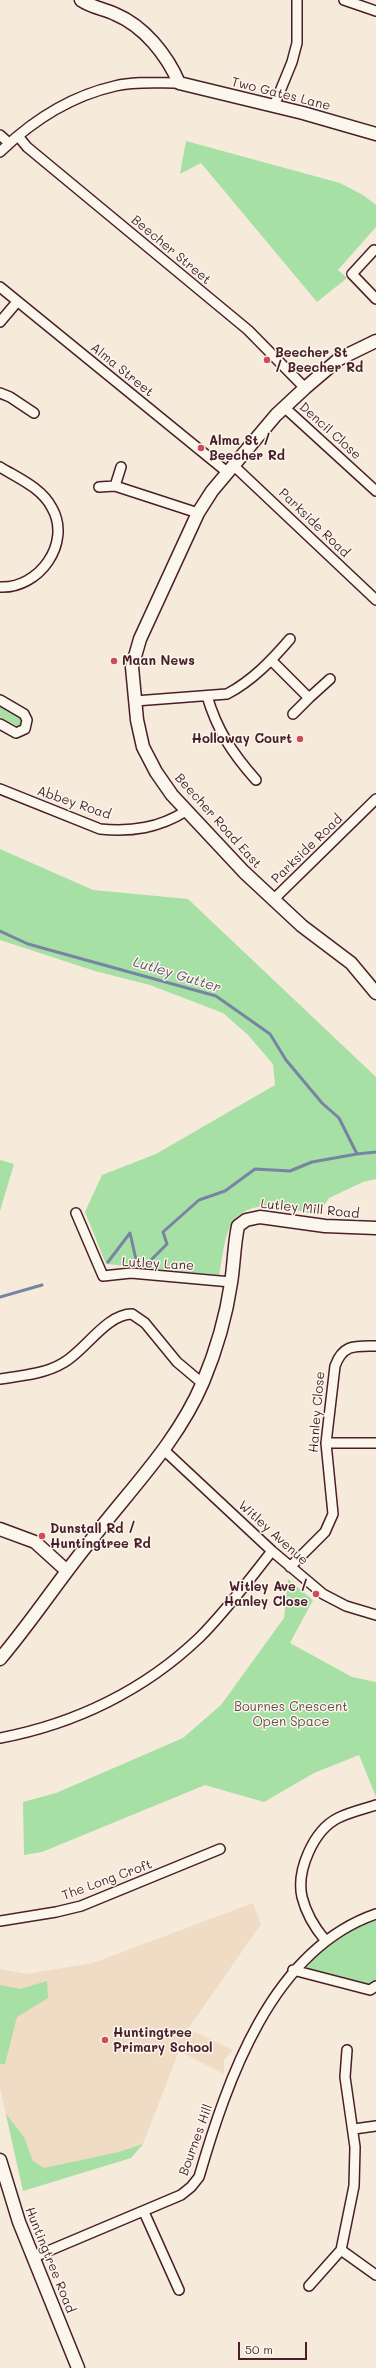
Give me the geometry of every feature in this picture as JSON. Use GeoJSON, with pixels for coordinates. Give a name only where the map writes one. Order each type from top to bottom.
{"type":"FeatureCollection","features":[{"type":"Feature","properties":{"kind":"street"},"geometry":{"type":"LineString","coordinates":[[0,152],[18,136],[72,100],[116,86],[179,83],[171,65],[156,45],[136,27],[117,14],[81,0]]}},
{"type":"Feature","properties":{"kind":"street"},"geometry":{"type":"LineString","coordinates":[[274,106],[297,43],[297,0]]}},
{"type":"Feature","properties":{"kind":"street"},"geometry":{"type":"LineString","coordinates":[[344,0],[376,11]]}},
{"type":"Feature","properties":{"kind":"street","name":"Two Gates Lane"},"geometry":{"type":"LineString","coordinates":[[179,83],[274,106],[376,134]]}},
{"type":"Feature","properties":{"kind":"street"},"geometry":{"type":"LineString","coordinates":[[0,135],[9,144]]}},
{"type":"Feature","properties":{"kind":"street","name":"Beecher Street"},"geometry":{"type":"LineString","coordinates":[[18,136],[27,147],[248,330],[305,388]]}},
{"type":"Feature","properties":{"kind":"street"},"geometry":{"type":"LineString","coordinates":[[374,250],[352,274],[376,299]]}},
{"type":"Feature","properties":{"kind":"street","name":"Alma Street"},"geometry":{"type":"LineString","coordinates":[[0,287],[17,302],[230,468]]}},
{"type":"Feature","properties":{"kind":"street"},"geometry":{"type":"LineString","coordinates":[[0,322],[17,302]]}},
{"type":"Feature","properties":{"kind":"street","name":"Beecher Road East"},"geometry":{"type":"LineString","coordinates":[[376,341],[339,359],[305,388],[284,407],[230,468],[198,513],[135,652],[132,667],[137,720],[144,747],[156,772],[186,811],[273,900],[302,926],[351,963],[376,993]]}},
{"type":"Feature","properties":{"kind":"street"},"geometry":{"type":"LineString","coordinates":[[0,393],[34,413]]}},
{"type":"Feature","properties":{"kind":"street","name":"Dencil Close"},"geometry":{"type":"LineString","coordinates":[[284,407],[376,491]]}},
{"type":"Feature","properties":{"kind":"street"},"geometry":{"type":"LineString","coordinates":[[0,467],[36,489],[44,497],[53,508],[58,532],[52,556],[38,573],[16,585],[0,587]]}},
{"type":"Feature","properties":{"kind":"street"},"geometry":{"type":"LineString","coordinates":[[115,486],[120,467]]}},
{"type":"Feature","properties":{"kind":"street","name":"Parkside Road"},"geometry":{"type":"LineString","coordinates":[[230,468],[376,600]]}},
{"type":"Feature","properties":{"kind":"street"},"geometry":{"type":"LineString","coordinates":[[99,487],[115,486],[198,513]]}},
{"type":"Feature","properties":{"kind":"street"},"geometry":{"type":"LineString","coordinates":[[135,701],[227,694],[241,687],[271,660],[290,639]]}},
{"type":"Feature","properties":{"kind":"street"},"geometry":{"type":"LineString","coordinates":[[271,660],[309,698]]}},
{"type":"Feature","properties":{"kind":"street"},"geometry":{"type":"LineString","coordinates":[[293,714],[330,679]]}},
{"type":"Feature","properties":{"kind":"street"},"geometry":{"type":"LineString","coordinates":[[208,696],[215,721],[223,737],[256,780]]}},
{"type":"Feature","properties":{"kind":"street"},"geometry":{"type":"LineString","coordinates":[[0,700],[24,714],[27,720],[25,729],[16,733],[0,724]]}},
{"type":"Feature","properties":{"kind":"street","name":"Abbey Road"},"geometry":{"type":"LineString","coordinates":[[0,789],[106,829],[148,828],[170,821],[186,811]]}},
{"type":"Feature","properties":{"kind":"street","name":"Parkside Road"},"geometry":{"type":"LineString","coordinates":[[273,900],[376,799]]}},
{"type":"Feature","properties":{"kind":"street","name":"Lutley Lane"},"geometry":{"type":"LineString","coordinates":[[76,1213],[103,1276],[131,1273],[231,1282]]}},
{"type":"Feature","properties":{"kind":"street","name":"Lutley Mill Road"},"geometry":{"type":"LineString","coordinates":[[231,1282],[235,1240],[238,1226],[242,1222],[253,1217],[325,1226],[376,1228]]}},
{"type":"Feature","properties":{"kind":"street"},"geometry":{"type":"LineString","coordinates":[[0,1659],[28,1626],[67,1571],[132,1488],[164,1451],[178,1431],[202,1383],[222,1326],[231,1282]]}},
{"type":"Feature","properties":{"kind":"street"},"geometry":{"type":"LineString","coordinates":[[0,1379],[53,1368],[62,1364],[73,1357],[113,1320],[132,1314],[145,1323],[178,1362],[202,1383]]}},
{"type":"Feature","properties":{"kind":"street","name":"Hanley Close"},"geometry":{"type":"LineString","coordinates":[[290,1567],[324,1532],[332,1514],[326,1443],[335,1366],[338,1356],[355,1346],[376,1346]]}},
{"type":"Feature","properties":{"kind":"street"},"geometry":{"type":"LineString","coordinates":[[326,1443],[376,1443]]}},
{"type":"Feature","properties":{"kind":"street","name":"Witley Avenue"},"geometry":{"type":"LineString","coordinates":[[164,1451],[272,1551],[323,1594],[346,1606],[376,1615]]}},
{"type":"Feature","properties":{"kind":"street"},"geometry":{"type":"LineString","coordinates":[[0,1529],[35,1542],[67,1571]]}},
{"type":"Feature","properties":{"kind":"street"},"geometry":{"type":"LineString","coordinates":[[0,1738],[23,1734],[76,1716],[108,1703],[146,1680],[175,1659],[200,1636],[243,1588],[272,1551]]}},
{"type":"Feature","properties":{"kind":"street"},"geometry":{"type":"LineString","coordinates":[[325,1940],[309,1914],[302,1896],[305,1860],[313,1841],[338,1818],[376,1805]]}},
{"type":"Feature","properties":{"kind":"street","name":"The Long Croft"},"geometry":{"type":"LineString","coordinates":[[0,1921],[56,1912],[81,1906],[220,1850]]}},
{"type":"Feature","properties":{"kind":"street","name":"Bournes Hill"},"geometry":{"type":"LineString","coordinates":[[34,2257],[144,2212],[181,2195],[191,2187],[199,2177],[235,2070],[275,1996],[293,1970],[325,1940],[355,1922],[376,1914]]}},
{"type":"Feature","properties":{"kind":"street"},"geometry":{"type":"LineString","coordinates":[[293,1970],[370,1990],[376,1986]]}},
{"type":"Feature","properties":{"kind":"street"},"geometry":{"type":"LineString","coordinates":[[309,2286],[341,2250],[354,2186],[354,2129],[345,2077],[347,2050]]}},
{"type":"Feature","properties":{"kind":"street"},"geometry":{"type":"LineString","coordinates":[[354,2129],[376,2126]]}},
{"type":"Feature","properties":{"kind":"street","name":"Huntingtree Road"},"geometry":{"type":"LineString","coordinates":[[0,2160],[1,2173],[78,2368]]}},
{"type":"Feature","properties":{"kind":"street"},"geometry":{"type":"LineString","coordinates":[[144,2212],[179,2290]]}},
{"type":"Feature","properties":{"kind":"street"},"geometry":{"type":"LineString","coordinates":[[341,2250],[376,2275]]}},
{"type":"Feature","properties":{"kind":"shaded area","name":"Huntingtree Primary School"},"geometry":{"type":"Polygon","coordinates":[[[253,1903],[261,1924],[188,2029],[233,2050],[224,2060],[224,2074],[179,2051],[143,2144],[131,2155],[21,2183],[0,2088],[0,1969],[26,1974],[93,1963],[253,1903]]]}},
{"type":"Feature","properties":{"kind":"green space"},"geometry":{"type":"Polygon","coordinates":[[[186,141],[340,183],[363,195],[376,205],[376,227],[338,270],[347,278],[317,302],[201,163],[180,174],[186,141]]]}},
{"type":"Feature","properties":{"kind":"green space"},"geometry":{"type":"Polygon","coordinates":[[[0,706],[21,718],[21,724],[17,726],[0,717],[0,706]]]}},
{"type":"Feature","properties":{"kind":"green space"},"geometry":{"type":"Polygon","coordinates":[[[0,849],[93,890],[188,899],[376,1077],[376,1179],[363,1182],[329,1198],[317,1215],[282,1207],[270,1206],[247,1210],[238,1217],[230,1227],[219,1275],[106,1264],[85,1212],[102,1175],[156,1154],[275,1085],[273,1064],[248,1035],[223,1013],[150,985],[95,971],[0,940],[0,849]]]}},
{"type":"Feature","properties":{"kind":"green space"},"geometry":{"type":"Polygon","coordinates":[[[0,1160],[14,1164],[0,1211],[0,1160]]]}},
{"type":"Feature","properties":{"kind":"green space","name":"Bournes Crescent Open Space"},"geometry":{"type":"Polygon","coordinates":[[[288,1579],[313,1600],[290,1643],[352,1677],[376,1682],[376,1797],[359,1755],[314,1773],[264,1802],[205,1785],[42,1852],[24,1855],[23,1802],[56,1793],[183,1738],[221,1705],[284,1618],[288,1579]]]}},
{"type":"Feature","properties":{"kind":"green space"},"geometry":{"type":"Polygon","coordinates":[[[376,1920],[376,1982],[366,1986],[309,1970],[307,1966],[338,1938],[356,1928],[376,1920]]]}},
{"type":"Feature","properties":{"kind":"green space"},"geometry":{"type":"Polygon","coordinates":[[[47,1981],[48,1998],[17,2017],[5,2064],[0,2064],[0,1985],[20,1989],[47,1981]]]}},
{"type":"Feature","properties":{"kind":"green space"},"geometry":{"type":"Polygon","coordinates":[[[6,2114],[24,2137],[33,2161],[44,2168],[119,2152],[143,2144],[131,2158],[23,2191],[6,2114]]]}},
{"type":"Feature","properties":{"kind":"waterway","name":"Lutley Gutter"},"geometry":{"type":"LineString","coordinates":[[0,931],[28,944],[216,996],[270,1034],[286,1060],[322,1103],[339,1118],[357,1154],[376,1152]]}},
{"type":"Feature","properties":{"kind":"waterway"},"geometry":{"type":"LineString","coordinates":[[108,1262],[130,1233],[137,1264],[147,1264],[167,1244],[163,1232],[199,1200],[225,1191],[255,1169],[290,1171],[312,1162],[357,1154]]}},
{"type":"Feature","properties":{"kind":"waterway"},"geometry":{"type":"LineString","coordinates":[[0,1297],[42,1285]]}},
{"type":"Feature","properties":{"kind":"place","name":"Beecher St / Beecher Rd"},"geometry":{"type":"Point","coordinates":[267,360]}},
{"type":"Feature","properties":{"kind":"place","name":"Alma St / Beecher Rd"},"geometry":{"type":"Point","coordinates":[201,448]}},
{"type":"Feature","properties":{"kind":"place","name":"Maan News"},"geometry":{"type":"Point","coordinates":[114,661]}},
{"type":"Feature","properties":{"kind":"place","name":"Holloway Court"},"geometry":{"type":"Point","coordinates":[300,739]}},
{"type":"Feature","properties":{"kind":"place","name":"Dunstall Rd / Huntingtree Rd"},"geometry":{"type":"Point","coordinates":[42,1536]}},
{"type":"Feature","properties":{"kind":"place","name":"Witley Ave / Hanley Close"},"geometry":{"type":"Point","coordinates":[316,1594]}},
{"type":"Feature","properties":{"kind":"place","name":"Huntingtree Primary School"},"geometry":{"type":"Point","coordinates":[105,2040]}}]}
